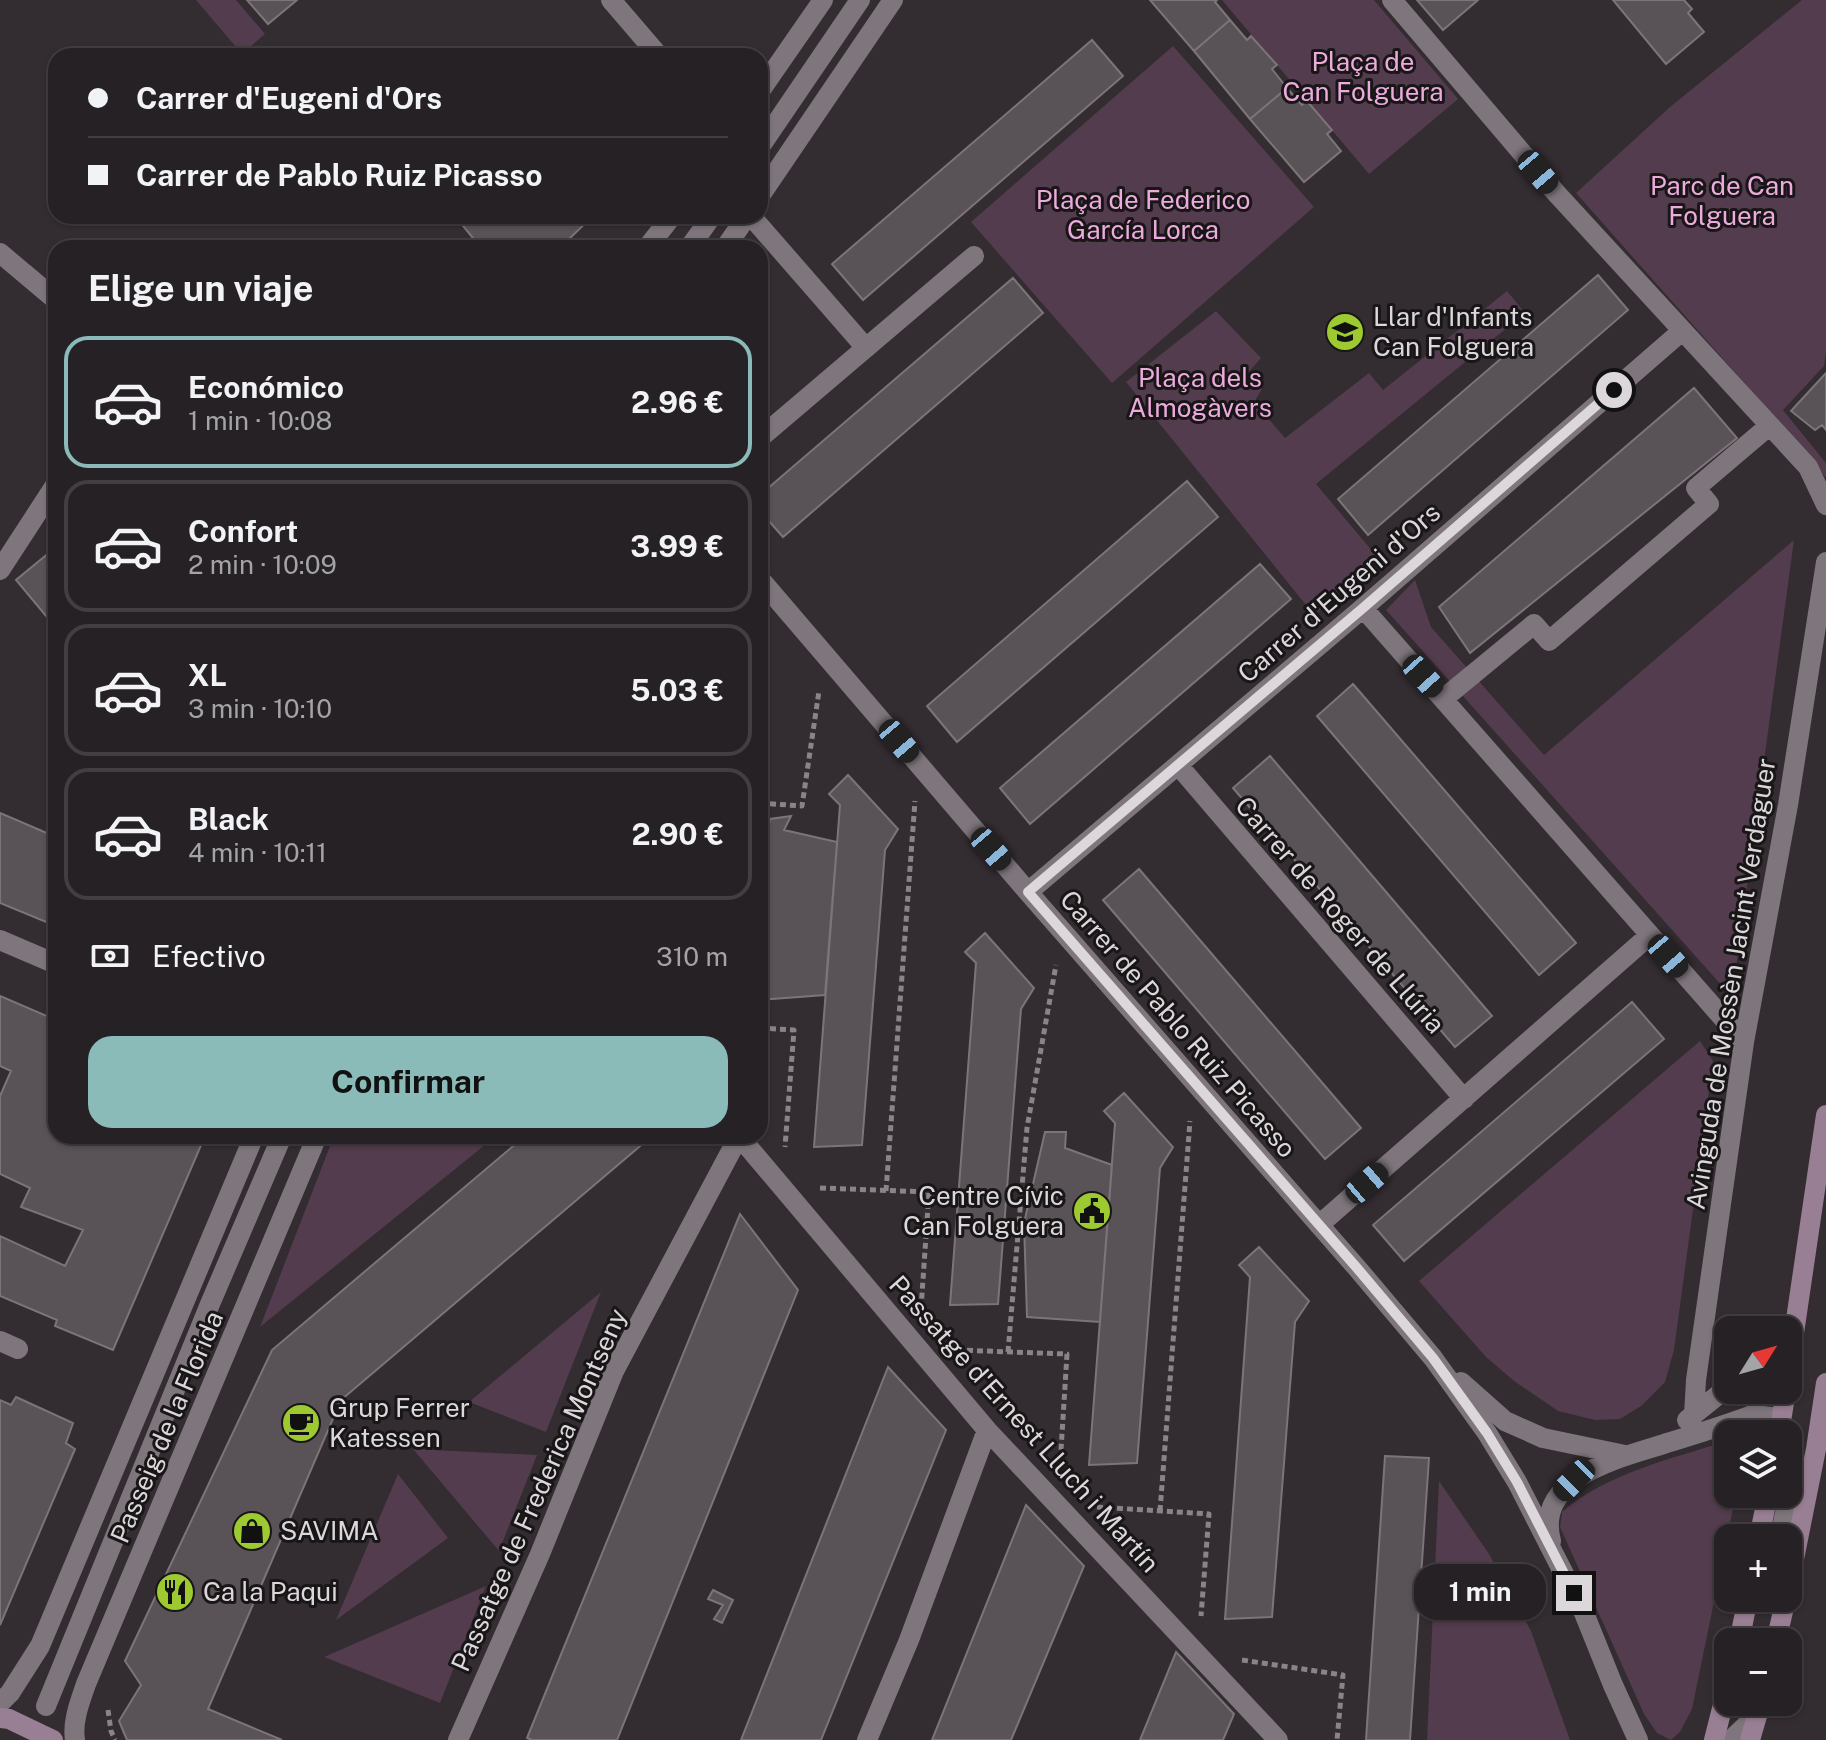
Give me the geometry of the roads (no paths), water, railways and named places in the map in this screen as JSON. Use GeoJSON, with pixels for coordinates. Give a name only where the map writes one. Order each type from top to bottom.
{"type":"FeatureCollection","features":[{"type":"Feature","properties":{"kind":"main road"},"geometry":{"type":"LineString","coordinates":[[1795,1316],[1826,1115]]}},
{"type":"Feature","properties":{"kind":"main road"},"geometry":{"type":"LineString","coordinates":[[1801,1524],[1826,1383]]}},
{"type":"Feature","properties":{"kind":"main road"},"geometry":{"type":"LineString","coordinates":[[1714,1740],[1720,1716]]}},
{"type":"Feature","properties":{"kind":"main road"},"geometry":{"type":"LineString","coordinates":[[1750,1740],[1757,1716]]}},
{"type":"Feature","properties":{"kind":"main road"},"geometry":{"type":"LineString","coordinates":[[0,1718],[9,1719],[53,1740]]}},
{"type":"Feature","properties":{"kind":"street"},"geometry":{"type":"LineString","coordinates":[[611,0],[652,48]]}},
{"type":"Feature","properties":{"kind":"street"},"geometry":{"type":"LineString","coordinates":[[768,79],[823,0]]}},
{"type":"Feature","properties":{"kind":"street"},"geometry":{"type":"LineString","coordinates":[[768,135],[860,0]]}},
{"type":"Feature","properties":{"kind":"street"},"geometry":{"type":"LineString","coordinates":[[768,184],[893,0]]}},
{"type":"Feature","properties":{"kind":"street"},"geometry":{"type":"LineString","coordinates":[[1392,0],[1557,194],[1808,467],[1826,505]]}},
{"type":"Feature","properties":{"kind":"street"},"geometry":{"type":"LineString","coordinates":[[653,240],[666,224]]}},
{"type":"Feature","properties":{"kind":"street"},"geometry":{"type":"LineString","coordinates":[[756,224],[866,348]]}},
{"type":"Feature","properties":{"kind":"street"},"geometry":{"type":"LineString","coordinates":[[0,253],[48,293]]}},
{"type":"Feature","properties":{"kind":"street"},"geometry":{"type":"LineString","coordinates":[[768,431],[974,256]]}},
{"type":"Feature","properties":{"kind":"street","name":"Carrer d'Eugeni d'Ors"},"geometry":{"type":"LineString","coordinates":[[1028,892],[1363,608],[1682,331]]}},
{"type":"Feature","properties":{"kind":"street"},"geometry":{"type":"LineString","coordinates":[[1443,699],[1534,624],[1549,641],[1709,504],[1696,488],[1769,426]]}},
{"type":"Feature","properties":{"kind":"street"},"geometry":{"type":"LineString","coordinates":[[0,570],[48,496]]}},
{"type":"Feature","properties":{"kind":"street","name":"Avinguda de Mossèn Jacint Verdaguer"},"geometry":{"type":"LineString","coordinates":[[1694,1415],[1696,1380],[1744,1042],[1788,805],[1826,562]]}},
{"type":"Feature","properties":{"kind":"street","name":"Carrer de Pablo Ruiz Picasso"},"geometry":{"type":"LineString","coordinates":[[768,588],[1433,1358],[1487,1433],[1517,1482],[1584,1613],[1638,1740]]}},
{"type":"Feature","properties":{"kind":"street"},"geometry":{"type":"LineString","coordinates":[[1363,608],[1744,1042]]}},
{"type":"Feature","properties":{"kind":"street","name":"Carrer de Roger de Llúria"},"geometry":{"type":"LineString","coordinates":[[1178,765],[1464,1099]]}},
{"type":"Feature","properties":{"kind":"street"},"geometry":{"type":"LineString","coordinates":[[1319,1225],[1650,935]]}},
{"type":"Feature","properties":{"kind":"street"},"geometry":{"type":"LineString","coordinates":[[0,940],[48,961]]}},
{"type":"Feature","properties":{"kind":"street","name":"Passeig de la Florida"},"geometry":{"type":"LineString","coordinates":[[0,1703],[10,1693],[40,1646],[251,1144]]}},
{"type":"Feature","properties":{"kind":"street","name":"Passeig de la Florida"},"geometry":{"type":"LineString","coordinates":[[46,1706],[279,1144]]}},
{"type":"Feature","properties":{"kind":"street","name":"Passeig de la Florida"},"geometry":{"type":"LineString","coordinates":[[75,1740],[73,1730],[86,1684],[314,1144]]}},
{"type":"Feature","properties":{"kind":"street","name":"Passatge de Frederica Montseny"},"geometry":{"type":"LineString","coordinates":[[458,1740],[540,1554],[614,1371],[735,1144]]}},
{"type":"Feature","properties":{"kind":"street","name":"Passatge d'Ernest Lluch i Martín"},"geometry":{"type":"LineString","coordinates":[[746,1144],[987,1430],[1272,1737]]}},
{"type":"Feature","properties":{"kind":"street","name":"Carrer de Pablo Ruiz Picasso"},"geometry":{"type":"LineString","coordinates":[[1433,1358],[1505,1421],[1543,1438],[1625,1455]]}},
{"type":"Feature","properties":{"kind":"street"},"geometry":{"type":"LineString","coordinates":[[1648,1449],[1714,1399]]}},
{"type":"Feature","properties":{"kind":"street","name":"Carrer de Pablo Ruiz Picasso"},"geometry":{"type":"LineString","coordinates":[[1737,1420],[1752,1415],[1760,1420]]}},
{"type":"Feature","properties":{"kind":"street","name":"Carrer de Pablo Ruiz Picasso"},"geometry":{"type":"LineString","coordinates":[[1554,1552],[1547,1526],[1553,1506],[1574,1480],[1625,1455],[1714,1427]]}},
{"type":"Feature","properties":{"kind":"street"},"geometry":{"type":"LineString","coordinates":[[867,1740],[909,1640],[987,1430]]}},
{"type":"Feature","properties":{"kind":"street"},"geometry":{"type":"LineString","coordinates":[[1613,1685],[1624,1740]]}},
{"type":"Feature","properties":{"kind":"street"},"geometry":{"type":"LineString","coordinates":[[1733,1740],[1753,1716]]}},
{"type":"Feature","properties":{"kind":"place","name":"Llar d'Infants Can Folguera"},"geometry":{"type":"Point","coordinates":[1345,332]}},
{"type":"Feature","properties":{"kind":"place","name":"Centre Cívic Can Folguera"},"geometry":{"type":"Point","coordinates":[1092,1211]}},
{"type":"Feature","properties":{"kind":"place","name":"Grup Ferrer Katessen"},"geometry":{"type":"Point","coordinates":[301,1423]}},
{"type":"Feature","properties":{"kind":"place","name":"SAVIMA"},"geometry":{"type":"Point","coordinates":[252,1531]}},
{"type":"Feature","properties":{"kind":"place","name":"Ca la Paqui"},"geometry":{"type":"Point","coordinates":[175,1592]}},
{"type":"Feature","properties":{"kind":"park label","name":"Plaça de Can Folguera"},"geometry":{"type":"Point","coordinates":[1363,77]}},
{"type":"Feature","properties":{"kind":"park label","name":"Parc de Can Folguera"},"geometry":{"type":"Point","coordinates":[1722,201]}},
{"type":"Feature","properties":{"kind":"park label","name":"Plaça de Federico García Lorca"},"geometry":{"type":"Point","coordinates":[1143,215]}},
{"type":"Feature","properties":{"kind":"park label","name":"Plaça dels Almogàvers"},"geometry":{"type":"Point","coordinates":[1200,393]}}]}
